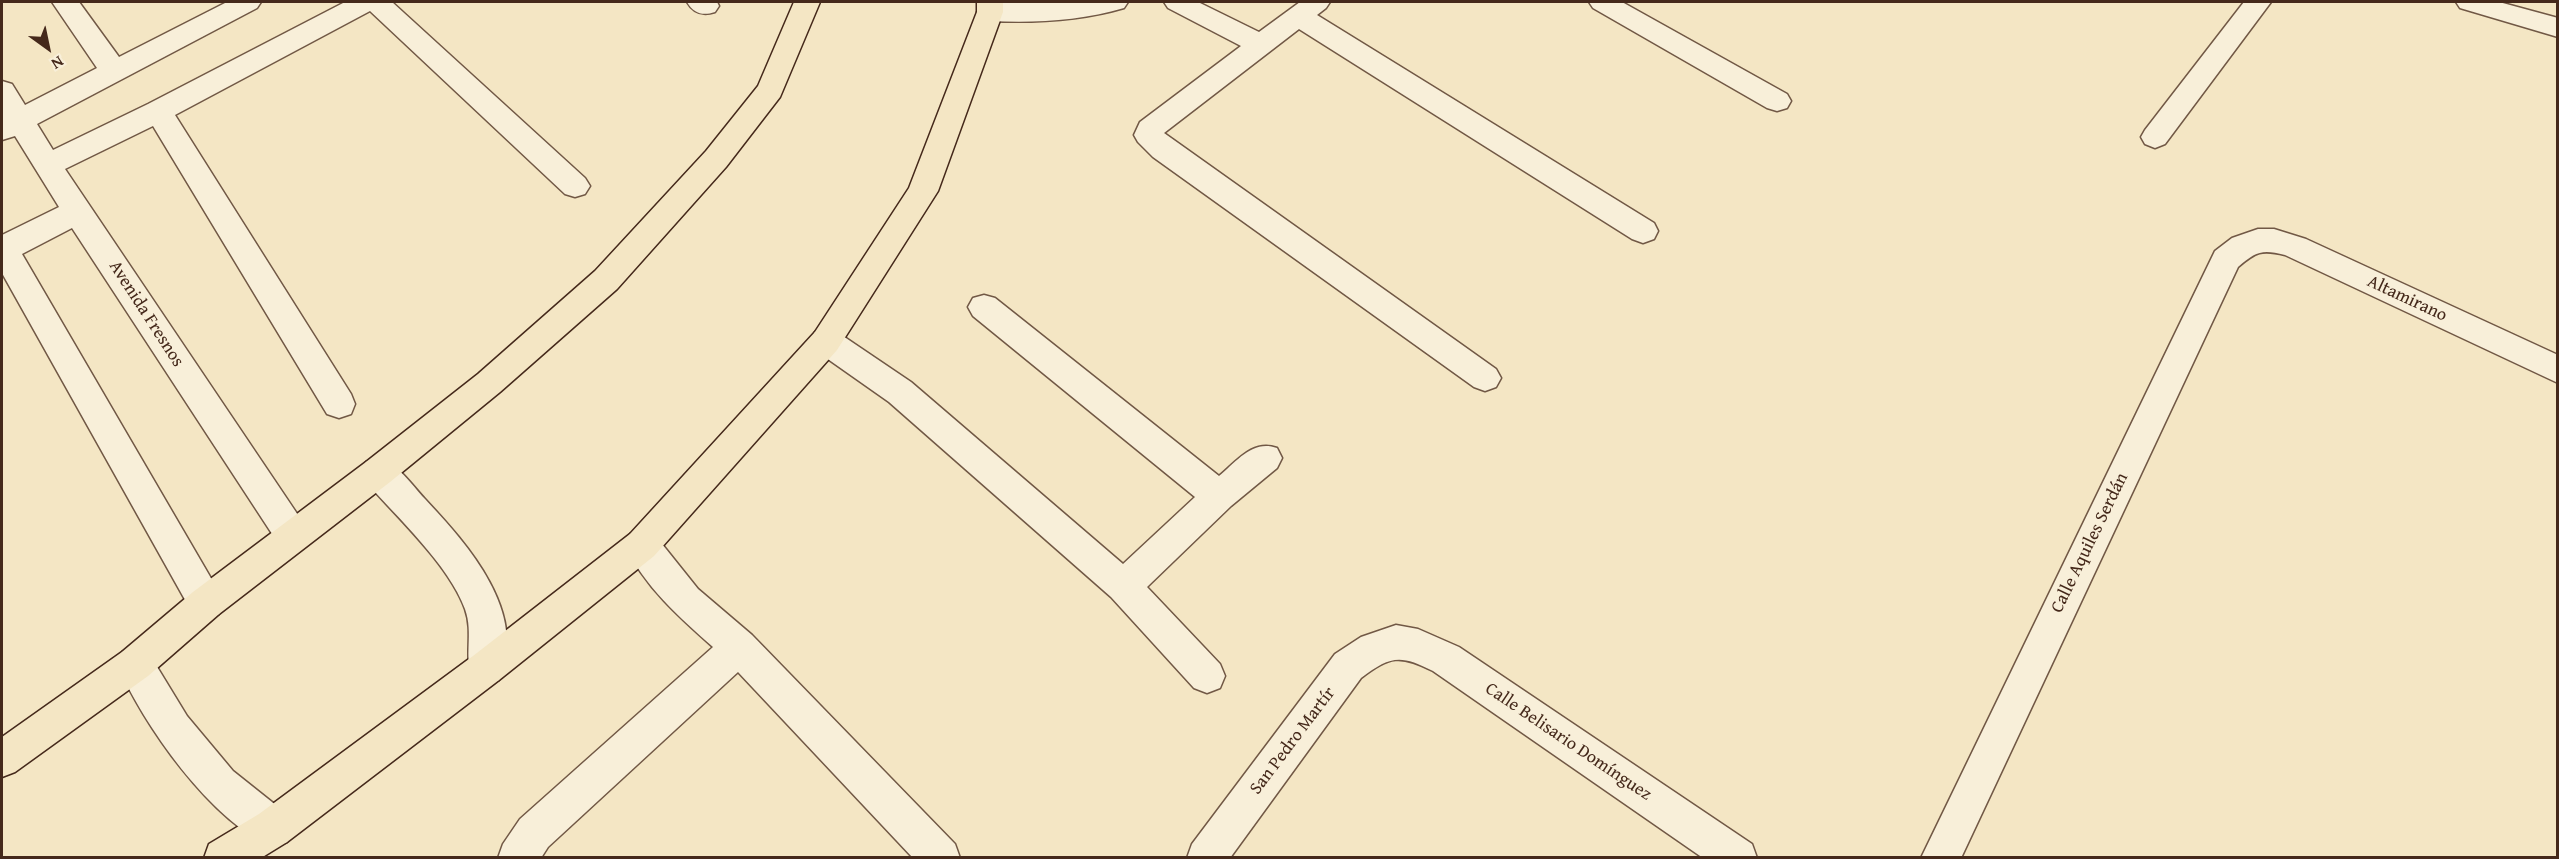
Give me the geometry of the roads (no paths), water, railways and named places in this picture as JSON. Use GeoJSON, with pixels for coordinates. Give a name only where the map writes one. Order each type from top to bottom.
{"type":"FeatureCollection","features":[{"type":"Feature","properties":{"kind":"main road"},"geometry":{"type":"LineString","coordinates":[[2,759],[135,664],[206,603],[292,535],[378,472],[489,383],[614,272],[716,159],[770,90],[807,2]]}},
{"type":"Feature","properties":{"kind":"main road"},"geometry":{"type":"LineString","coordinates":[[223,858],[273,828],[486,668],[642,545],[826,341],[923,190],[990,7]]}},
{"type":"Feature","properties":{"kind":"street"},"geometry":{"type":"LineString","coordinates":[[65,2],[114,71]]}},
{"type":"Feature","properties":{"kind":"street"},"geometry":{"type":"LineString","coordinates":[[11,125],[248,2]]}},
{"type":"Feature","properties":{"kind":"street"},"geometry":{"type":"LineString","coordinates":[[47,165],[158,111],[366,2]]}},
{"type":"Feature","properties":{"kind":"street"},"geometry":{"type":"LineString","coordinates":[[376,2],[575,186]]}},
{"type":"Feature","properties":{"kind":"street"},"geometry":{"type":"LineString","coordinates":[[990,7],[1038,15],[1099,7],[1115,2]]}},
{"type":"Feature","properties":{"kind":"street"},"geometry":{"type":"LineString","coordinates":[[1177,2],[1260,44]]}},
{"type":"Feature","properties":{"kind":"street"},"geometry":{"type":"LineString","coordinates":[[1602,2],[1777,102]]}},
{"type":"Feature","properties":{"kind":"street"},"geometry":{"type":"LineString","coordinates":[[2155,137],[2258,2]]}},
{"type":"Feature","properties":{"kind":"street"},"geometry":{"type":"LineString","coordinates":[[2469,2],[2558,28]]}},
{"type":"Feature","properties":{"kind":"street"},"geometry":{"type":"LineString","coordinates":[[1485,378],[1163,149],[1148,135],[1150,129],[1307,9],[1643,231]]}},
{"type":"Feature","properties":{"kind":"street","name":"Avenida Fresnos"},"geometry":{"type":"LineString","coordinates":[[2,91],[11,125],[47,165],[292,535]]}},
{"type":"Feature","properties":{"kind":"street"},"geometry":{"type":"LineString","coordinates":[[158,111],[339,404]]}},
{"type":"Feature","properties":{"kind":"street"},"geometry":{"type":"LineString","coordinates":[[78,211],[2,249],[206,603]]}},
{"type":"Feature","properties":{"kind":"street","name":"Altamirano"},"geometry":{"type":"LineString","coordinates":[[2253,239],[2273,240],[2295,247],[2558,370]]}},
{"type":"Feature","properties":{"kind":"street","name":"Calle Aquiles Serdán"},"geometry":{"type":"LineString","coordinates":[[1940,858],[2226,260],[2253,239]]}},
{"type":"Feature","properties":{"kind":"street"},"geometry":{"type":"LineString","coordinates":[[984,307],[1219,496]]}},
{"type":"Feature","properties":{"kind":"street"},"geometry":{"type":"LineString","coordinates":[[826,341],[900,392],[1123,586],[1207,676]]}},
{"type":"Feature","properties":{"kind":"street"},"geometry":{"type":"LineString","coordinates":[[1123,586],[1219,496],[1265,458]]}},
{"type":"Feature","properties":{"kind":"street"},"geometry":{"type":"LineString","coordinates":[[378,472],[434,534],[472,584],[488,627],[486,668]]}},
{"type":"Feature","properties":{"kind":"street"},"geometry":{"type":"LineString","coordinates":[[642,545],[685,600],[739,647],[941,858]]}},
{"type":"Feature","properties":{"kind":"street","name":"San Pedro Martír"},"geometry":{"type":"LineString","coordinates":[[1206,858],[1348,666],[1367,651],[1393,640]]}},
{"type":"Feature","properties":{"kind":"street","name":"Calle Belisario Domínguez"},"geometry":{"type":"LineString","coordinates":[[1393,640],[1422,646],[1446,659],[1738,858]]}},
{"type":"Feature","properties":{"kind":"street"},"geometry":{"type":"LineString","coordinates":[[517,858],[534,833],[739,647]]}},
{"type":"Feature","properties":{"kind":"street"},"geometry":{"type":"LineString","coordinates":[[135,664],[174,729],[219,784],[273,828]]}}]}
